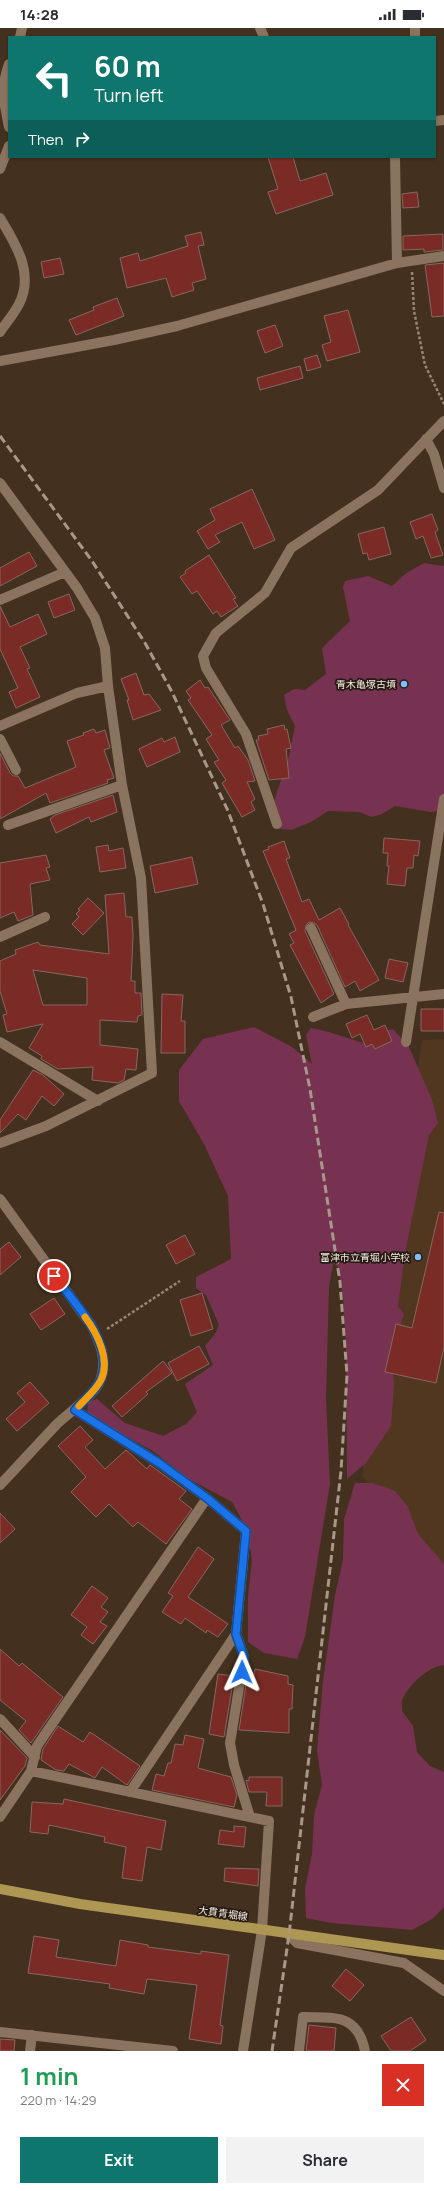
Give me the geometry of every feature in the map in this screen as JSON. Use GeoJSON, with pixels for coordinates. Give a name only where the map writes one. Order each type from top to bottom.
{"type":"FeatureCollection","features":[{"type":"Feature","properties":{"kind":"main road","name":"大貫青堀線"},"geometry":{"type":"LineString","coordinates":[[0,1889],[80,1904],[289,1935],[444,1955]]}},
{"type":"Feature","properties":{"kind":"street"},"geometry":{"type":"LineString","coordinates":[[8,66],[3,78],[2,94],[8,122]]}},
{"type":"Feature","properties":{"kind":"street"},"geometry":{"type":"LineString","coordinates":[[0,169],[8,149]]}},
{"type":"Feature","properties":{"kind":"street"},"geometry":{"type":"LineString","coordinates":[[395,158],[397,263]]}},
{"type":"Feature","properties":{"kind":"street"},"geometry":{"type":"LineString","coordinates":[[0,218],[20,253],[25,272],[20,303],[0,332]]}},
{"type":"Feature","properties":{"kind":"street"},"geometry":{"type":"LineString","coordinates":[[0,361],[114,340],[176,326],[397,263],[444,256]]}},
{"type":"Feature","properties":{"kind":"street"},"geometry":{"type":"LineString","coordinates":[[276,824],[246,734],[206,668],[203,656],[216,633],[265,593],[291,548],[378,490],[444,421]]}},
{"type":"Feature","properties":{"kind":"street"},"geometry":{"type":"LineString","coordinates":[[426,439],[434,454],[444,488]]}},
{"type":"Feature","properties":{"kind":"street"},"geometry":{"type":"LineString","coordinates":[[0,483],[65,572],[95,618],[105,648],[108,686],[122,785],[141,878],[152,1073],[46,1126],[0,1143]]}},
{"type":"Feature","properties":{"kind":"street"},"geometry":{"type":"LineString","coordinates":[[0,600],[65,572]]}},
{"type":"Feature","properties":{"kind":"street"},"geometry":{"type":"LineString","coordinates":[[1,722],[77,693],[108,686]]}},
{"type":"Feature","properties":{"kind":"street"},"geometry":{"type":"LineString","coordinates":[[0,738],[16,770]]}},
{"type":"Feature","properties":{"kind":"street"},"geometry":{"type":"LineString","coordinates":[[8,825],[122,785]]}},
{"type":"Feature","properties":{"kind":"street"},"geometry":{"type":"LineString","coordinates":[[406,1042],[444,799]]}},
{"type":"Feature","properties":{"kind":"street"},"geometry":{"type":"LineString","coordinates":[[0,937],[45,917]]}},
{"type":"Feature","properties":{"kind":"street"},"geometry":{"type":"LineString","coordinates":[[311,928],[346,1004]]}},
{"type":"Feature","properties":{"kind":"street"},"geometry":{"type":"LineString","coordinates":[[313,1017],[346,1004],[444,994]]}},
{"type":"Feature","properties":{"kind":"street"},"geometry":{"type":"LineString","coordinates":[[0,1042],[98,1100]]}},
{"type":"Feature","properties":{"kind":"street"},"geometry":{"type":"LineString","coordinates":[[0,1198],[97,1336],[101,1343],[104,1366],[101,1380],[75,1410],[58,1423],[0,1485]]}},
{"type":"Feature","properties":{"kind":"street"},"geometry":{"type":"LineString","coordinates":[[75,1410],[159,1463],[207,1498],[246,1531],[236,1634],[244,1657],[230,1743],[234,1765],[250,1817]]}},
{"type":"Feature","properties":{"kind":"street"},"geometry":{"type":"LineString","coordinates":[[0,1817],[31,1771],[37,1746],[207,1498]]}},
{"type":"Feature","properties":{"kind":"street"},"geometry":{"type":"LineString","coordinates":[[130,1792],[236,1634]]}},
{"type":"Feature","properties":{"kind":"street"},"geometry":{"type":"LineString","coordinates":[[0,1719],[35,1757]]}},
{"type":"Feature","properties":{"kind":"street"},"geometry":{"type":"LineString","coordinates":[[31,1771],[269,1821],[262,1930],[243,2051]]}},
{"type":"Feature","properties":{"kind":"street"},"geometry":{"type":"LineString","coordinates":[[289,1935],[297,1943],[404,1963],[444,1991]]}},
{"type":"Feature","properties":{"kind":"street"},"geometry":{"type":"LineString","coordinates":[[299,2051],[303,2017],[337,2018],[353,2025],[362,2039],[365,2051]]}},
{"type":"Feature","properties":{"kind":"street"},"geometry":{"type":"LineString","coordinates":[[0,2032],[130,2049],[173,2051]]}},
{"type":"Feature","properties":{"kind":"street"},"geometry":{"type":"LineString","coordinates":[[30,2051],[32,2036]]}},
{"type":"Feature","properties":{"kind":"path"},"geometry":{"type":"LineString","coordinates":[[411,261],[414,311],[425,365],[444,404]]}},
{"type":"Feature","properties":{"kind":"path"},"geometry":{"type":"LineString","coordinates":[[97,1336],[180,1281]]}},
{"type":"Feature","properties":{"kind":"shaded area"},"geometry":{"type":"Polygon","coordinates":[[[424,563],[444,566],[444,810],[431,812],[395,806],[382,814],[372,817],[359,812],[328,811],[311,822],[291,830],[275,828],[272,807],[289,756],[295,726],[287,710],[284,695],[294,689],[305,690],[326,674],[322,648],[350,621],[343,587],[345,581],[368,576],[392,586],[405,574],[424,563]]]}},
{"type":"Feature","properties":{"kind":"shaded area"},"geometry":{"type":"Polygon","coordinates":[[[254,1027],[292,1047],[312,1064],[306,1035],[311,1028],[375,1046],[384,1031],[393,1029],[409,1047],[432,1100],[438,1123],[429,1135],[405,1253],[398,1306],[404,1314],[391,1351],[394,1385],[391,1426],[366,1463],[347,1479],[346,1347],[343,1293],[335,1254],[329,1286],[326,1398],[330,1484],[305,1637],[297,1659],[264,1653],[248,1642],[248,1596],[252,1560],[247,1529],[232,1502],[187,1478],[153,1451],[87,1415],[88,1402],[97,1399],[125,1423],[163,1436],[186,1424],[197,1412],[185,1384],[213,1365],[205,1346],[215,1334],[219,1325],[206,1295],[196,1288],[196,1277],[231,1259],[228,1196],[204,1144],[179,1101],[179,1070],[203,1039],[254,1027]]]}},
{"type":"Feature","properties":{"kind":"shaded area","name":"富津市立青堀小学校"},"geometry":{"type":"Polygon","coordinates":[[[444,1039],[444,1579],[362,1475],[422,1040],[444,1039]]]}},
{"type":"Feature","properties":{"kind":"shaded area"},"geometry":{"type":"Polygon","coordinates":[[[355,1483],[373,1483],[395,1491],[408,1507],[418,1534],[444,1564],[444,1665],[438,1666],[426,1672],[415,1682],[403,1698],[402,1711],[413,1726],[417,1752],[430,1766],[444,1772],[444,1907],[432,1919],[412,1930],[331,1923],[306,1918],[305,1888],[312,1854],[314,1815],[322,1785],[317,1750],[323,1681],[335,1595],[343,1560],[344,1519],[355,1483]]]}},
{"type":"Feature","properties":{"kind":"building"},"geometry":{"type":"Polygon","coordinates":[[[268,158],[293,158],[300,181],[326,173],[333,195],[276,214],[268,192],[278,189],[268,158]]]}},
{"type":"Feature","properties":{"kind":"building"},"geometry":{"type":"Polygon","coordinates":[[[417,192],[419,207],[403,208],[402,194],[417,192]]]}},
{"type":"Feature","properties":{"kind":"building"},"geometry":{"type":"Polygon","coordinates":[[[201,232],[204,245],[198,246],[206,279],[192,283],[194,290],[172,297],[166,278],[127,288],[120,258],[138,253],[140,261],[188,246],[185,236],[201,232]]]}},
{"type":"Feature","properties":{"kind":"building"},"geometry":{"type":"Polygon","coordinates":[[[443,234],[443,250],[424,252],[424,249],[403,250],[403,236],[443,234]]]}},
{"type":"Feature","properties":{"kind":"building"},"geometry":{"type":"Polygon","coordinates":[[[60,258],[64,274],[44,278],[41,262],[60,258]]]}},
{"type":"Feature","properties":{"kind":"building"},"geometry":{"type":"Polygon","coordinates":[[[444,263],[444,316],[432,317],[425,265],[444,263]]]}},
{"type":"Feature","properties":{"kind":"building"},"geometry":{"type":"Polygon","coordinates":[[[117,298],[124,316],[76,335],[69,320],[94,310],[93,307],[117,298]]]}},
{"type":"Feature","properties":{"kind":"building"},"geometry":{"type":"Polygon","coordinates":[[[348,310],[360,352],[327,361],[322,345],[331,342],[324,316],[348,310]]]}},
{"type":"Feature","properties":{"kind":"building"},"geometry":{"type":"Polygon","coordinates":[[[275,325],[283,346],[265,353],[257,331],[275,325]]]}},
{"type":"Feature","properties":{"kind":"building"},"geometry":{"type":"Polygon","coordinates":[[[317,355],[321,367],[307,371],[304,359],[317,355]]]}},
{"type":"Feature","properties":{"kind":"building"},"geometry":{"type":"Polygon","coordinates":[[[300,366],[303,378],[260,390],[257,378],[300,366]]]}},
{"type":"Feature","properties":{"kind":"building"},"geometry":{"type":"Polygon","coordinates":[[[252,489],[275,540],[254,549],[242,522],[215,535],[220,542],[208,549],[197,531],[215,520],[210,509],[252,489]]]}},
{"type":"Feature","properties":{"kind":"building"},"geometry":{"type":"Polygon","coordinates":[[[432,514],[438,530],[435,532],[443,555],[431,558],[423,536],[416,539],[410,522],[432,514]]]}},
{"type":"Feature","properties":{"kind":"building"},"geometry":{"type":"Polygon","coordinates":[[[384,527],[391,554],[369,560],[367,553],[363,554],[358,534],[384,527]]]}},
{"type":"Feature","properties":{"kind":"building"},"geometry":{"type":"Polygon","coordinates":[[[29,552],[37,566],[0,586],[0,568],[29,552]]]}},
{"type":"Feature","properties":{"kind":"building"},"geometry":{"type":"Polygon","coordinates":[[[209,555],[236,598],[233,599],[238,606],[221,617],[217,611],[213,614],[197,591],[192,594],[180,577],[186,573],[185,571],[209,555]]]}},
{"type":"Feature","properties":{"kind":"building"},"geometry":{"type":"Polygon","coordinates":[[[69,594],[75,610],[54,618],[48,602],[69,594]]]}},
{"type":"Feature","properties":{"kind":"building"},"geometry":{"type":"Polygon","coordinates":[[[0,606],[10,627],[38,614],[47,634],[20,647],[30,668],[27,669],[40,697],[16,708],[9,692],[18,688],[0,649],[0,606]]]}},
{"type":"Feature","properties":{"kind":"building"},"geometry":{"type":"Polygon","coordinates":[[[136,673],[144,695],[149,694],[161,710],[133,720],[127,700],[129,700],[121,679],[136,673]]]}},
{"type":"Feature","properties":{"kind":"building"},"geometry":{"type":"Polygon","coordinates":[[[200,680],[205,688],[208,687],[230,720],[221,725],[235,748],[238,746],[248,760],[255,781],[247,782],[255,799],[251,802],[255,810],[242,817],[222,783],[226,780],[214,762],[219,760],[206,739],[212,735],[188,700],[191,698],[186,691],[200,680]]]}},
{"type":"Feature","properties":{"kind":"building"},"geometry":{"type":"Polygon","coordinates":[[[284,725],[285,730],[287,729],[291,748],[286,749],[289,778],[269,780],[256,740],[259,740],[258,736],[268,734],[267,729],[284,725]]]}},
{"type":"Feature","properties":{"kind":"building"},"geometry":{"type":"Polygon","coordinates":[[[94,729],[96,733],[105,730],[110,748],[104,750],[114,778],[107,780],[108,783],[50,803],[46,793],[0,819],[0,753],[10,773],[13,776],[18,776],[25,788],[76,767],[67,741],[84,735],[83,733],[94,729]]]}},
{"type":"Feature","properties":{"kind":"building"},"geometry":{"type":"Polygon","coordinates":[[[175,737],[180,752],[147,767],[139,749],[162,738],[164,742],[175,737]]]}},
{"type":"Feature","properties":{"kind":"building"},"geometry":{"type":"Polygon","coordinates":[[[113,795],[117,812],[91,822],[89,817],[56,833],[50,819],[55,815],[113,795]]]}},
{"type":"Feature","properties":{"kind":"building"},"geometry":{"type":"Polygon","coordinates":[[[384,838],[420,841],[418,856],[414,855],[413,868],[407,868],[405,886],[387,884],[389,866],[387,866],[388,853],[383,853],[384,838]]]}},
{"type":"Feature","properties":{"kind":"building"},"geometry":{"type":"Polygon","coordinates":[[[284,841],[290,858],[286,859],[302,902],[309,899],[319,920],[340,908],[379,980],[360,991],[355,981],[345,987],[317,925],[309,922],[306,925],[305,931],[334,994],[321,1003],[290,945],[294,943],[289,934],[296,930],[263,851],[269,849],[268,847],[284,841]]]}},
{"type":"Feature","properties":{"kind":"building"},"geometry":{"type":"Polygon","coordinates":[[[108,845],[109,851],[123,848],[126,868],[100,872],[96,847],[108,845]]]}},
{"type":"Feature","properties":{"kind":"building"},"geometry":{"type":"Polygon","coordinates":[[[46,855],[50,867],[46,868],[50,880],[30,884],[33,915],[18,921],[14,912],[0,918],[0,863],[46,855]]]}},
{"type":"Feature","properties":{"kind":"building"},"geometry":{"type":"Polygon","coordinates":[[[192,857],[198,884],[155,893],[150,866],[192,857]]]}},
{"type":"Feature","properties":{"kind":"building"},"geometry":{"type":"Polygon","coordinates":[[[124,893],[126,917],[132,917],[133,936],[131,981],[135,981],[135,993],[141,993],[142,1015],[138,1016],[137,1022],[100,1020],[100,1045],[138,1049],[136,1070],[126,1069],[124,1080],[118,1083],[92,1080],[93,1067],[58,1069],[41,1059],[42,1056],[29,1048],[43,1024],[7,1032],[3,1015],[7,1014],[0,991],[0,961],[16,954],[15,950],[38,942],[40,945],[109,954],[105,895],[124,893]],[[33,970],[43,1005],[87,1005],[87,978],[33,970]]]}},
{"type":"Feature","properties":{"kind":"building"},"geometry":{"type":"Polygon","coordinates":[[[88,898],[104,913],[83,935],[72,924],[79,917],[76,914],[80,910],[78,909],[88,898]]]}},
{"type":"Feature","properties":{"kind":"building"},"geometry":{"type":"Polygon","coordinates":[[[389,959],[408,963],[403,982],[385,978],[389,959]]]}},
{"type":"Feature","properties":{"kind":"building"},"geometry":{"type":"Polygon","coordinates":[[[162,994],[183,995],[181,1021],[185,1021],[185,1053],[161,1053],[162,994]]]}},
{"type":"Feature","properties":{"kind":"building"},"geometry":{"type":"Polygon","coordinates":[[[421,1009],[444,1009],[444,1031],[421,1031],[421,1009]]]}},
{"type":"Feature","properties":{"kind":"building"},"geometry":{"type":"Polygon","coordinates":[[[367,1015],[374,1030],[385,1025],[392,1041],[375,1049],[372,1044],[366,1047],[360,1034],[352,1038],[346,1024],[367,1015]]]}},
{"type":"Feature","properties":{"kind":"building"},"geometry":{"type":"Polygon","coordinates":[[[33,1070],[43,1075],[64,1094],[54,1106],[42,1096],[26,1120],[18,1114],[0,1133],[0,1120],[33,1070]]]}},
{"type":"Feature","properties":{"kind":"building"},"geometry":{"type":"Polygon","coordinates":[[[439,1212],[444,1213],[444,1347],[436,1383],[385,1372],[396,1324],[412,1328],[439,1212]]]}},
{"type":"Feature","properties":{"kind":"building"},"geometry":{"type":"Polygon","coordinates":[[[185,1235],[195,1254],[176,1264],[166,1245],[185,1235]]]}},
{"type":"Feature","properties":{"kind":"building"},"geometry":{"type":"Polygon","coordinates":[[[9,1242],[21,1257],[0,1275],[0,1249],[9,1242]]]}},
{"type":"Feature","properties":{"kind":"building"},"geometry":{"type":"Polygon","coordinates":[[[202,1293],[213,1329],[191,1336],[180,1300],[202,1293]]]}},
{"type":"Feature","properties":{"kind":"building"},"geometry":{"type":"Polygon","coordinates":[[[54,1298],[65,1314],[41,1330],[30,1314],[54,1298]]]}},
{"type":"Feature","properties":{"kind":"building"},"geometry":{"type":"Polygon","coordinates":[[[199,1346],[209,1364],[177,1381],[168,1363],[199,1346]]]}},
{"type":"Feature","properties":{"kind":"building"},"geometry":{"type":"Polygon","coordinates":[[[163,1361],[172,1373],[146,1392],[148,1394],[122,1417],[112,1406],[163,1361]]]}},
{"type":"Feature","properties":{"kind":"building"},"geometry":{"type":"Polygon","coordinates":[[[30,1382],[49,1403],[17,1431],[6,1419],[25,1402],[17,1393],[30,1382]]]}},
{"type":"Feature","properties":{"kind":"building"},"geometry":{"type":"Polygon","coordinates":[[[80,1426],[93,1440],[85,1447],[105,1469],[126,1450],[147,1469],[150,1465],[186,1491],[179,1499],[192,1509],[166,1544],[138,1522],[133,1527],[109,1504],[96,1517],[71,1492],[86,1477],[58,1446],[80,1426]]]}},
{"type":"Feature","properties":{"kind":"building"},"geometry":{"type":"Polygon","coordinates":[[[0,1513],[15,1529],[0,1543],[0,1513]]]}},
{"type":"Feature","properties":{"kind":"building"},"geometry":{"type":"Polygon","coordinates":[[[198,1547],[214,1559],[188,1597],[228,1624],[218,1637],[207,1630],[206,1633],[185,1618],[181,1624],[162,1612],[173,1596],[168,1593],[198,1547]]]}},
{"type":"Feature","properties":{"kind":"building"},"geometry":{"type":"Polygon","coordinates":[[[92,1586],[108,1598],[101,1607],[108,1612],[100,1622],[107,1626],[93,1644],[81,1635],[87,1627],[71,1615],[92,1586]]]}},
{"type":"Feature","properties":{"kind":"building"},"geometry":{"type":"Polygon","coordinates":[[[0,1649],[19,1666],[22,1663],[63,1697],[31,1743],[19,1730],[26,1721],[0,1700],[0,1649]]]}},
{"type":"Feature","properties":{"kind":"building"},"geometry":{"type":"Polygon","coordinates":[[[255,1669],[288,1676],[288,1684],[293,1685],[292,1709],[289,1709],[289,1733],[239,1730],[247,1678],[253,1679],[255,1669]]]}},
{"type":"Feature","properties":{"kind":"building"},"geometry":{"type":"Polygon","coordinates":[[[218,1674],[234,1676],[224,1737],[209,1734],[218,1674]]]}},
{"type":"Feature","properties":{"kind":"building"},"geometry":{"type":"Polygon","coordinates":[[[58,1726],[83,1742],[90,1732],[140,1766],[127,1785],[102,1767],[95,1778],[69,1764],[64,1771],[56,1770],[41,1760],[43,1749],[58,1726]]]}},
{"type":"Feature","properties":{"kind":"building"},"geometry":{"type":"Polygon","coordinates":[[[0,1730],[27,1758],[25,1766],[0,1800],[0,1730]]]}},
{"type":"Feature","properties":{"kind":"building"},"geometry":{"type":"Polygon","coordinates":[[[185,1735],[204,1739],[198,1768],[231,1777],[237,1795],[234,1807],[152,1790],[156,1774],[164,1776],[168,1763],[171,1763],[175,1744],[183,1745],[185,1735]]]}},
{"type":"Feature","properties":{"kind":"building"},"geometry":{"type":"Polygon","coordinates":[[[249,1777],[282,1777],[282,1806],[266,1806],[267,1792],[249,1792],[246,1780],[249,1781],[249,1777]]]}},
{"type":"Feature","properties":{"kind":"building"},"geometry":{"type":"Polygon","coordinates":[[[64,1799],[166,1821],[161,1850],[147,1847],[142,1881],[122,1878],[126,1847],[104,1842],[105,1837],[49,1825],[48,1834],[30,1832],[32,1802],[63,1804],[64,1799]]]}},
{"type":"Feature","properties":{"kind":"building"},"geometry":{"type":"Polygon","coordinates":[[[234,1826],[246,1827],[244,1847],[218,1844],[220,1830],[234,1832],[234,1826]]]}},
{"type":"Feature","properties":{"kind":"building"},"geometry":{"type":"Polygon","coordinates":[[[225,1868],[259,1869],[258,1886],[224,1881],[225,1868]]]}},
{"type":"Feature","properties":{"kind":"building"},"geometry":{"type":"Polygon","coordinates":[[[34,1936],[59,1940],[56,1957],[116,1966],[120,1940],[148,1945],[148,1947],[201,1954],[201,1951],[229,1955],[220,2025],[223,2026],[221,2044],[189,2039],[197,1985],[147,1979],[144,1994],[109,1988],[110,1984],[28,1973],[34,1936]]]}},
{"type":"Feature","properties":{"kind":"building"},"geometry":{"type":"Polygon","coordinates":[[[346,1969],[364,1985],[350,2001],[332,1986],[346,1969]]]}},
{"type":"Feature","properties":{"kind":"building"},"geometry":{"type":"Polygon","coordinates":[[[411,2017],[426,2040],[410,2051],[391,2051],[381,2036],[411,2017]]]}},
{"type":"Feature","properties":{"kind":"building"},"geometry":{"type":"Polygon","coordinates":[[[309,2025],[336,2028],[334,2051],[306,2051],[309,2025]]]}},
{"type":"Feature","properties":{"kind":"building"},"geometry":{"type":"Polygon","coordinates":[[[0,2039],[15,2040],[14,2051],[0,2051],[0,2039]]]}},
{"type":"Feature","properties":{"kind":"railway"},"geometry":{"type":"LineString","coordinates":[[0,436],[92,561],[145,643],[172,692],[228,811],[263,904],[291,997],[310,1089],[340,1282],[347,1375],[341,1471],[289,1935],[272,2051]]}},
{"type":"Feature","properties":{"kind":"slow traffic"},"geometry":{"type":"LineString","coordinates":[[79,1406],[101,1380],[104,1366],[101,1343],[85,1317]]}},
{"type":"Feature","properties":{"kind":"place","name":"青木亀塚古墳"},"geometry":{"type":"Point","coordinates":[404,684]}},
{"type":"Feature","properties":{"kind":"place","name":"富津市立青堀小学校"},"geometry":{"type":"Point","coordinates":[418,1257]}},
{"type":"Feature","properties":{"kind":"route"},"geometry":{"type":"LineString","coordinates":[[54,1276],[91,1325],[101,1343],[104,1366],[101,1380],[75,1410],[159,1463],[207,1498],[246,1531],[236,1634],[244,1657],[242,1672]]}}]}
